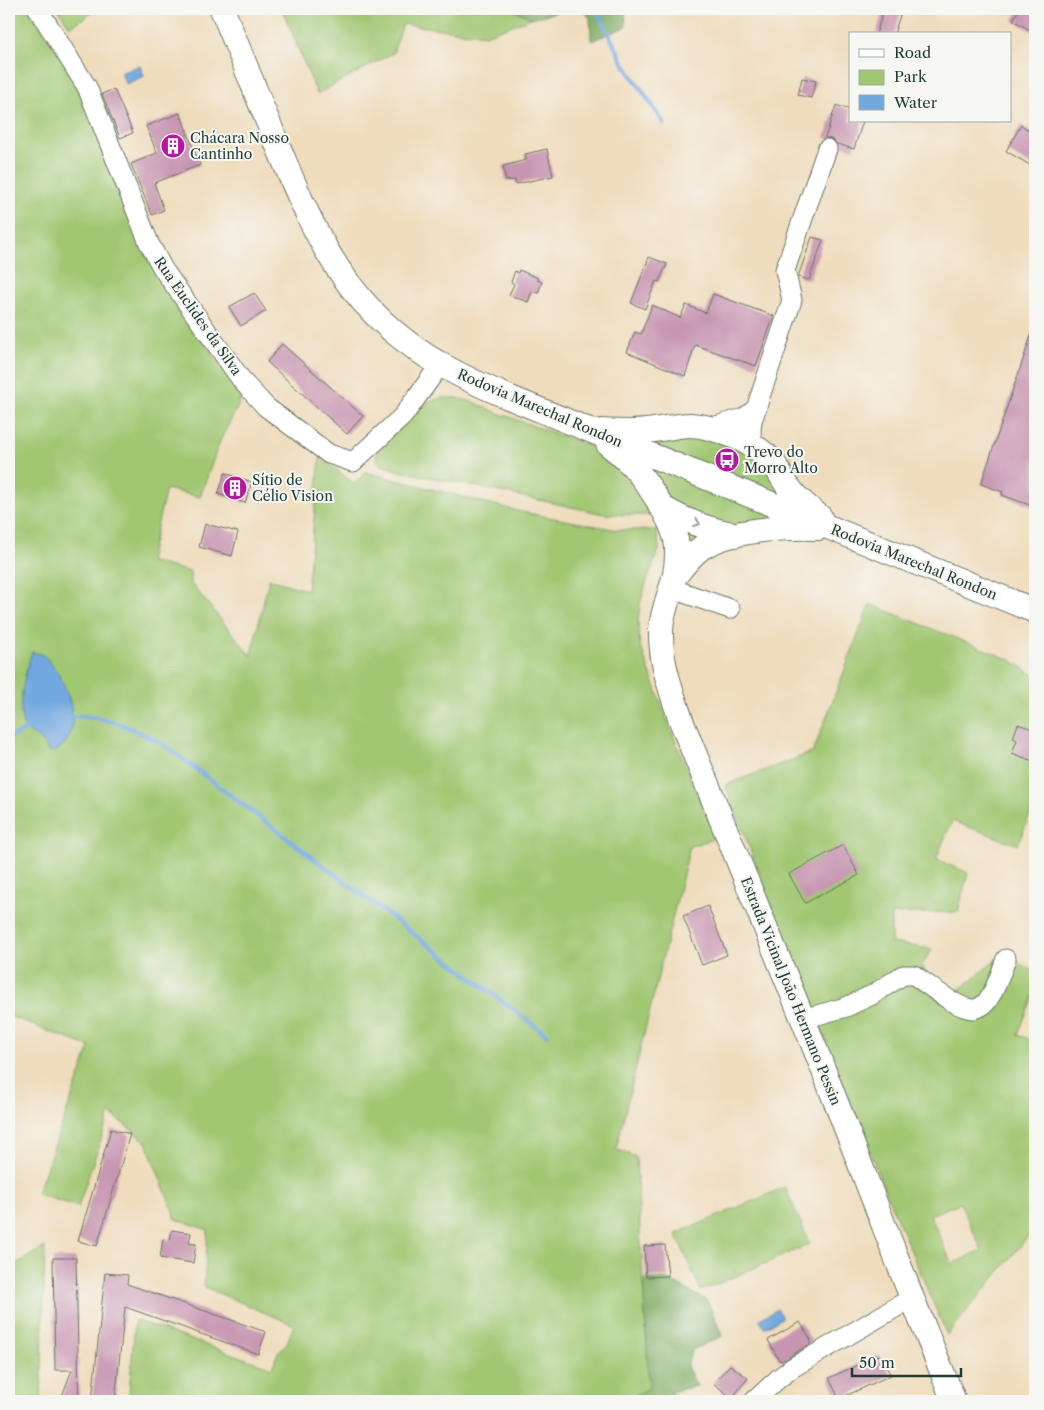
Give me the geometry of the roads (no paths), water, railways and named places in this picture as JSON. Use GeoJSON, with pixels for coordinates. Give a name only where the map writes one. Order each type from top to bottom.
{"type":"FeatureCollection","features":[{"type":"Feature","properties":{"kind":"main road","name":"Rodovia Marechal Rondon"},"geometry":{"type":"LineString","coordinates":[[222,9],[300,197],[330,257],[356,293],[403,340],[440,365],[495,392],[1035,611]]}},
{"type":"Feature","properties":{"kind":"main road"},"geometry":{"type":"LineString","coordinates":[[591,431],[660,430],[682,425],[709,428],[752,446],[773,462],[786,485],[803,503],[835,530]]}},
{"type":"Feature","properties":{"kind":"main road"},"geometry":{"type":"LineString","coordinates":[[641,476],[642,452],[649,439],[660,430]]}},
{"type":"Feature","properties":{"kind":"main road","name":"Estrada Vicinal João Hermano Pessin"},"geometry":{"type":"LineString","coordinates":[[591,431],[630,464],[641,476],[660,506],[676,540],[677,560],[673,582],[664,610],[661,637],[664,666],[672,695],[954,1401]]}},
{"type":"Feature","properties":{"kind":"main road"},"geometry":{"type":"LineString","coordinates":[[768,529],[776,522],[785,509],[786,485]]}},
{"type":"Feature","properties":{"kind":"main road"},"geometry":{"type":"LineString","coordinates":[[660,506],[669,512],[716,531],[736,536]]}},
{"type":"Feature","properties":{"kind":"main road","name":"Estrada Vicinal João Hermano Pessin"},"geometry":{"type":"LineString","coordinates":[[673,582],[694,553],[720,539],[768,529],[803,528],[835,530]]}},
{"type":"Feature","properties":{"kind":"street","name":"Rua Euclides da Silva"},"geometry":{"type":"LineString","coordinates":[[38,9],[87,87],[149,244],[163,269],[243,382],[266,407],[329,454],[353,462],[403,416],[440,365]]}},
{"type":"Feature","properties":{"kind":"street"},"geometry":{"type":"LineString","coordinates":[[752,446],[751,431],[757,408],[792,300],[786,270],[827,149]]}},
{"type":"Feature","properties":{"kind":"street"},"geometry":{"type":"LineString","coordinates":[[709,428],[744,418],[757,408]]}},
{"type":"Feature","properties":{"kind":"street"},"geometry":{"type":"LineString","coordinates":[[673,582],[730,609]]}},
{"type":"Feature","properties":{"kind":"street"},"geometry":{"type":"LineString","coordinates":[[803,1019],[846,1007],[872,995],[903,975],[909,974],[914,974],[955,1003],[966,1008],[975,1009],[983,1006],[989,1000],[1006,959]]}},
{"type":"Feature","properties":{"kind":"street"},"geometry":{"type":"LineString","coordinates":[[754,1401],[792,1368],[912,1298]]}},
{"type":"Feature","properties":{"kind":"water"},"geometry":{"type":"Polygon","coordinates":[[[140,65],[144,76],[126,84],[121,73],[140,65]]]}},
{"type":"Feature","properties":{"kind":"water"},"geometry":{"type":"Polygon","coordinates":[[[32,652],[43,655],[56,670],[67,691],[70,703],[72,725],[70,734],[64,744],[55,752],[48,751],[39,739],[26,729],[23,722],[21,713],[22,691],[32,652]]]}},
{"type":"Feature","properties":{"kind":"water"},"geometry":{"type":"Polygon","coordinates":[[[777,1309],[782,1318],[764,1328],[760,1319],[777,1309]]]}},
{"type":"Feature","properties":{"kind":"waterway"},"geometry":{"type":"LineString","coordinates":[[596,9],[624,64],[664,123]]}},
{"type":"Feature","properties":{"kind":"waterway"},"geometry":{"type":"LineString","coordinates":[[67,716],[94,717],[116,723],[163,744],[547,1035]]}},
{"type":"Feature","properties":{"kind":"waterway"},"geometry":{"type":"LineString","coordinates":[[9,738],[29,728]]}},
{"type":"Feature","properties":{"kind":"place","name":"Chácara Nosso Cantinho"},"geometry":{"type":"Point","coordinates":[173,146]}},
{"type":"Feature","properties":{"kind":"place","name":"Trevo do Morro Alto"},"geometry":{"type":"Point","coordinates":[727,460]}},
{"type":"Feature","properties":{"kind":"place","name":"Sítio de Célio Vision"},"geometry":{"type":"Point","coordinates":[235,488]}}]}
